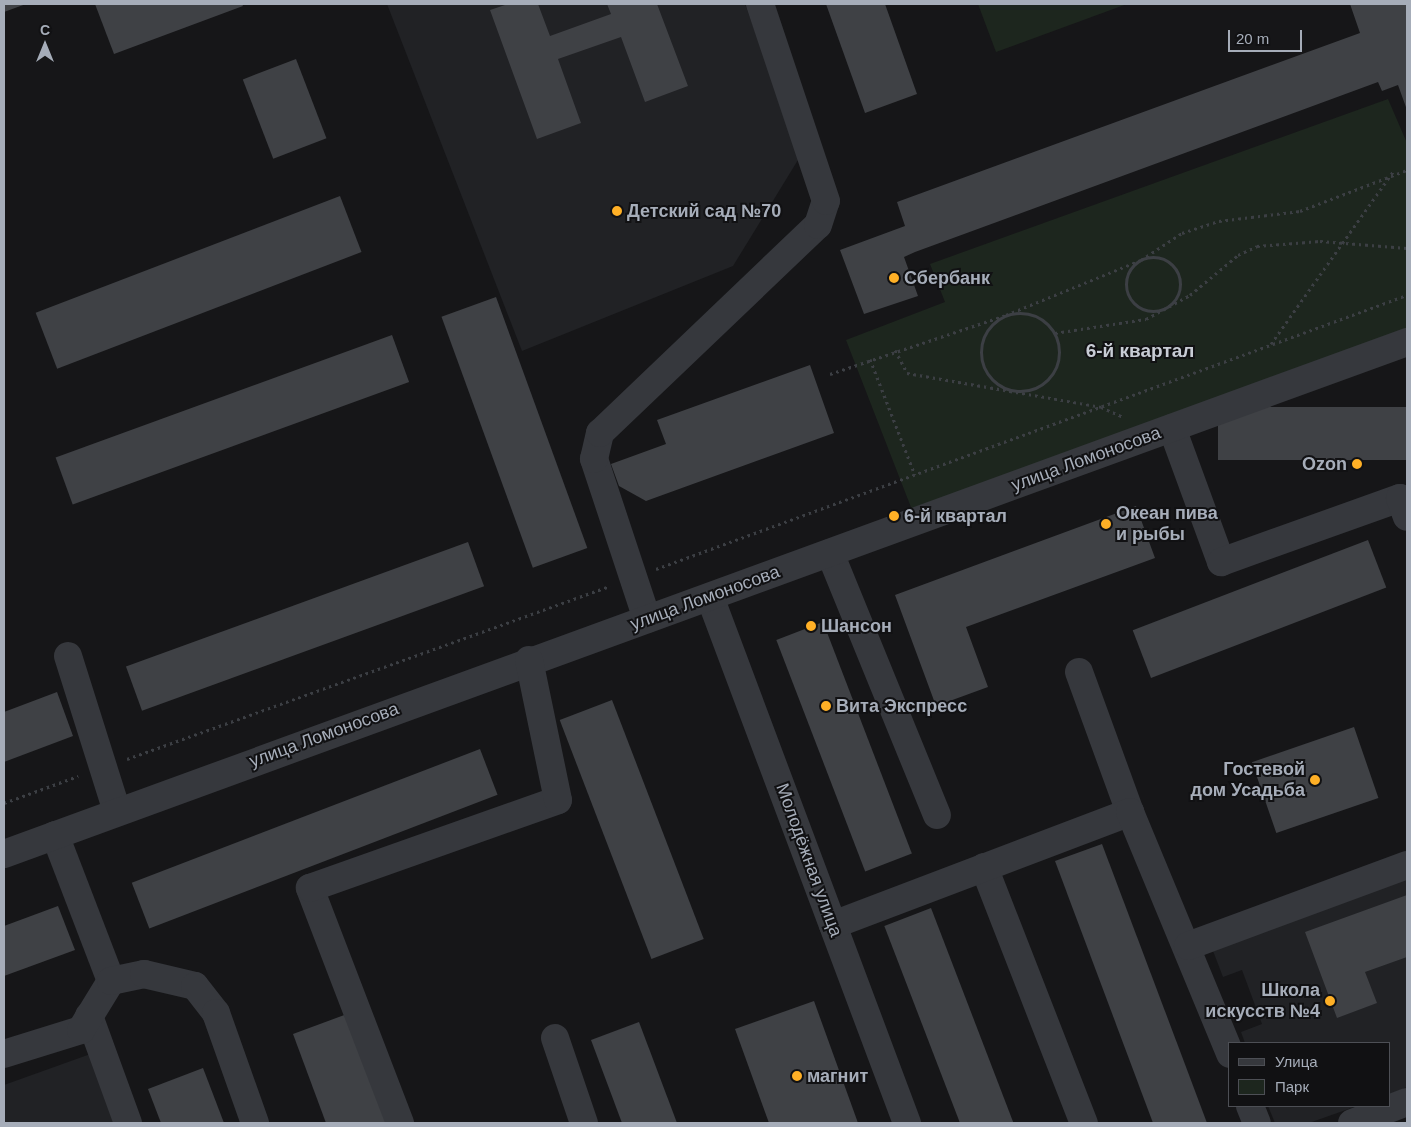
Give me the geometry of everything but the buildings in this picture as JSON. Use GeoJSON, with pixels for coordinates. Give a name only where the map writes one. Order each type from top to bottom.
{"type":"FeatureCollection","features":[{"type":"Feature","properties":{"kind":"street"},"geometry":{"type":"LineString","coordinates":[[647,620],[594,459],[600,433],[818,225],[826,201],[760,4]]}},
{"type":"Feature","properties":{"kind":"street","name":"улица Ломоносова"},"geometry":{"type":"LineString","coordinates":[[4,854],[529,660],[647,620],[1407,342]]}},
{"type":"Feature","properties":{"kind":"street"},"geometry":{"type":"LineString","coordinates":[[1164,431],[1220,562],[1400,498],[1407,517]]}},
{"type":"Feature","properties":{"kind":"street"},"geometry":{"type":"LineString","coordinates":[[830,553],[937,816]]}},
{"type":"Feature","properties":{"kind":"street","name":"Молодёжная улица"},"geometry":{"type":"LineString","coordinates":[[710,596],[907,1123]]}},
{"type":"Feature","properties":{"kind":"street"},"geometry":{"type":"LineString","coordinates":[[68,656],[117,811]]}},
{"type":"Feature","properties":{"kind":"street"},"geometry":{"type":"LineString","coordinates":[[400,1123],[310,888],[558,800],[529,660]]}},
{"type":"Feature","properties":{"kind":"street"},"geometry":{"type":"LineString","coordinates":[[1079,672],[1130,812],[1188,946],[1228,1049]]}},
{"type":"Feature","properties":{"kind":"street"},"geometry":{"type":"LineString","coordinates":[[833,925],[1130,812]]}},
{"type":"Feature","properties":{"kind":"street"},"geometry":{"type":"LineString","coordinates":[[55,835],[112,981]]}},
{"type":"Feature","properties":{"kind":"street"},"geometry":{"type":"LineString","coordinates":[[1188,946],[1407,865]]}},
{"type":"Feature","properties":{"kind":"street"},"geometry":{"type":"LineString","coordinates":[[984,867],[1084,1123]]}},
{"type":"Feature","properties":{"kind":"street"},"geometry":{"type":"LineString","coordinates":[[4,1054],[80,1030],[112,981],[144,974],[195,986],[216,1013],[255,1123]]}},
{"type":"Feature","properties":{"kind":"street"},"geometry":{"type":"LineString","coordinates":[[90,1016],[128,1123]]}},
{"type":"Feature","properties":{"kind":"street"},"geometry":{"type":"LineString","coordinates":[[554,1038],[584,1123]]}},
{"type":"Feature","properties":{"kind":"street"},"geometry":{"type":"LineString","coordinates":[[1352,1123],[1407,1102]]}},
{"type":"Feature","properties":{"kind":"street"},"geometry":{"type":"LineString","coordinates":[[1250,1107],[1256,1123]]}},
{"type":"Feature","properties":{"kind":"path"},"geometry":{"type":"LineString","coordinates":[[830,374],[895,350],[1006,315],[1141,260],[1182,233],[1218,221],[1300,211],[1394,172],[1407,170]]}},
{"type":"Feature","properties":{"kind":"path"},"geometry":{"type":"LineString","coordinates":[[1270,346],[1394,172]]}},
{"type":"Feature","properties":{"kind":"path"},"geometry":{"type":"LineString","coordinates":[[1055,333],[1146,318],[1190,295],[1238,255],[1257,246],[1342,244],[1407,248]]}},
{"type":"Feature","properties":{"kind":"path"},"geometry":{"type":"LineString","coordinates":[[1158,257],[1176,269],[1179,292],[1166,308],[1144,310],[1128,294],[1129,273],[1141,260],[1158,257]]}},
{"type":"Feature","properties":{"kind":"path"},"geometry":{"type":"LineString","coordinates":[[4,803],[632,578],[1407,295]]}},
{"type":"Feature","properties":{"kind":"path"},"geometry":{"type":"LineString","coordinates":[[1026,313],[1038,317],[1055,333],[1059,358],[1052,375],[1030,390],[1007,389],[989,376],[981,353],[985,334],[1006,315],[1026,313]]}},
{"type":"Feature","properties":{"kind":"path"},"geometry":{"type":"LineString","coordinates":[[895,350],[907,373],[1102,407],[1164,431]]}},
{"type":"Feature","properties":{"kind":"path"},"geometry":{"type":"LineString","coordinates":[[870,359],[915,475]]}},
{"type":"Feature","properties":{"kind":"shaded area","name":"Детский сад №70"},"geometry":{"type":"Polygon","coordinates":[[[387,4],[745,4],[801,155],[733,266],[522,351],[387,4]]]}},
{"type":"Feature","properties":{"kind":"shaded area","name":"Школа искусств №4"},"geometry":{"type":"Polygon","coordinates":[[[1407,871],[1407,1087],[1391,1094],[1391,1042],[1245,1042],[1241,1032],[1262,1024],[1242,970],[1223,977],[1210,943],[1407,871]]]}},
{"type":"Feature","properties":{"kind":"shaded area"},"geometry":{"type":"Polygon","coordinates":[[[96,1052],[122,1123],[4,1123],[4,1085],[96,1052]]]}},
{"type":"Feature","properties":{"kind":"shaded area"},"geometry":{"type":"Polygon","coordinates":[[[1268,1107],[1354,1107],[1309,1123],[1275,1123],[1268,1107]]]}},
{"type":"Feature","properties":{"kind":"green space"},"geometry":{"type":"Polygon","coordinates":[[[978,4],[1127,4],[996,52],[978,4]]]}},
{"type":"Feature","properties":{"kind":"green space"},"geometry":{"type":"Polygon","coordinates":[[[1388,99],[1407,143],[1407,335],[914,515],[846,340],[945,302],[930,264],[1388,99]]]}},
{"type":"Feature","properties":{"kind":"place","name":"Детский сад №70"},"geometry":{"type":"Point","coordinates":[617,211]}},
{"type":"Feature","properties":{"kind":"place","name":"Сбербанк"},"geometry":{"type":"Point","coordinates":[894,278]}},
{"type":"Feature","properties":{"kind":"place","name":"Ozon"},"geometry":{"type":"Point","coordinates":[1357,464]}},
{"type":"Feature","properties":{"kind":"place","name":"6-й квартал"},"geometry":{"type":"Point","coordinates":[894,516]}},
{"type":"Feature","properties":{"kind":"place","name":"Океан пива и рыбы"},"geometry":{"type":"Point","coordinates":[1106,524]}},
{"type":"Feature","properties":{"kind":"place","name":"Шансон"},"geometry":{"type":"Point","coordinates":[811,626]}},
{"type":"Feature","properties":{"kind":"place","name":"Вита Экспресс"},"geometry":{"type":"Point","coordinates":[826,706]}},
{"type":"Feature","properties":{"kind":"place","name":"Гостевой дом Усадьба"},"geometry":{"type":"Point","coordinates":[1315,780]}},
{"type":"Feature","properties":{"kind":"place","name":"Школа искусств №4"},"geometry":{"type":"Point","coordinates":[1330,1001]}},
{"type":"Feature","properties":{"kind":"place","name":"магнит"},"geometry":{"type":"Point","coordinates":[797,1076]}},
{"type":"Feature","properties":{"kind":"district","name":"6-й квартал"},"geometry":{"type":"Point","coordinates":[1140,351]}}]}
